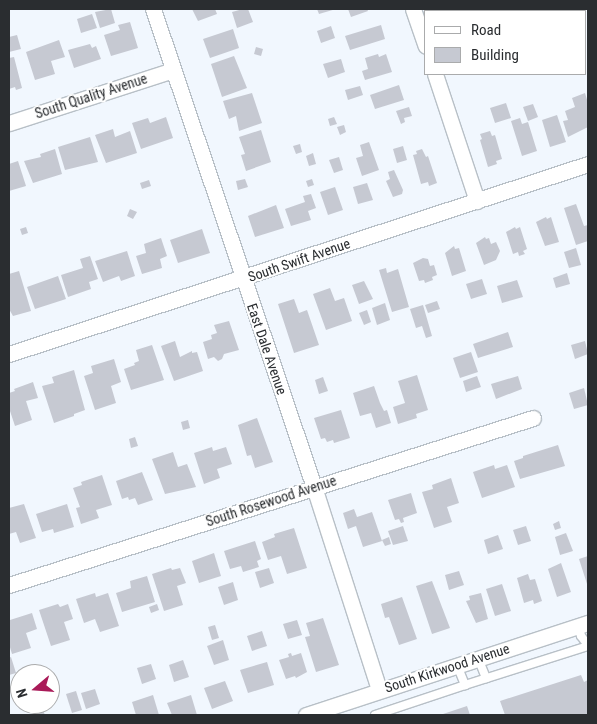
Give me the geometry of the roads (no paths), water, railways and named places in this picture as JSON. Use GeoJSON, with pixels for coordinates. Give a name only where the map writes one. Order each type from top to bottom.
{"type":"FeatureCollection","features":[{"type":"Feature","properties":{"kind":"street","name":"East Dale Avenue"},"geometry":{"type":"LineString","coordinates":[[154,9],[314,487],[378,690]]}},
{"type":"Feature","properties":{"kind":"street"},"geometry":{"type":"LineString","coordinates":[[413,9],[424,40]]}},
{"type":"Feature","properties":{"kind":"street","name":"South Quality Avenue"},"geometry":{"type":"LineString","coordinates":[[9,123],[173,70]]}},
{"type":"Feature","properties":{"kind":"street"},"geometry":{"type":"LineString","coordinates":[[435,75],[477,200]]}},
{"type":"Feature","properties":{"kind":"street","name":"South Swift Avenue"},"geometry":{"type":"LineString","coordinates":[[9,354],[243,279],[588,164]]}},
{"type":"Feature","properties":{"kind":"street","name":"South Rosewood Avenue"},"geometry":{"type":"LineString","coordinates":[[9,585],[533,418]]}},
{"type":"Feature","properties":{"kind":"street","name":"South Kirkwood Avenue"},"geometry":{"type":"LineString","coordinates":[[306,715],[583,624]]}},
{"type":"Feature","properties":{"kind":"lane"},"geometry":{"type":"LineString","coordinates":[[375,715],[588,645],[581,636],[583,624]]}},
{"type":"Feature","properties":{"kind":"lane"},"geometry":{"type":"LineString","coordinates":[[478,658],[486,678]]}},
{"type":"Feature","properties":{"kind":"lane"},"geometry":{"type":"LineString","coordinates":[[457,665],[465,685]]}}]}
